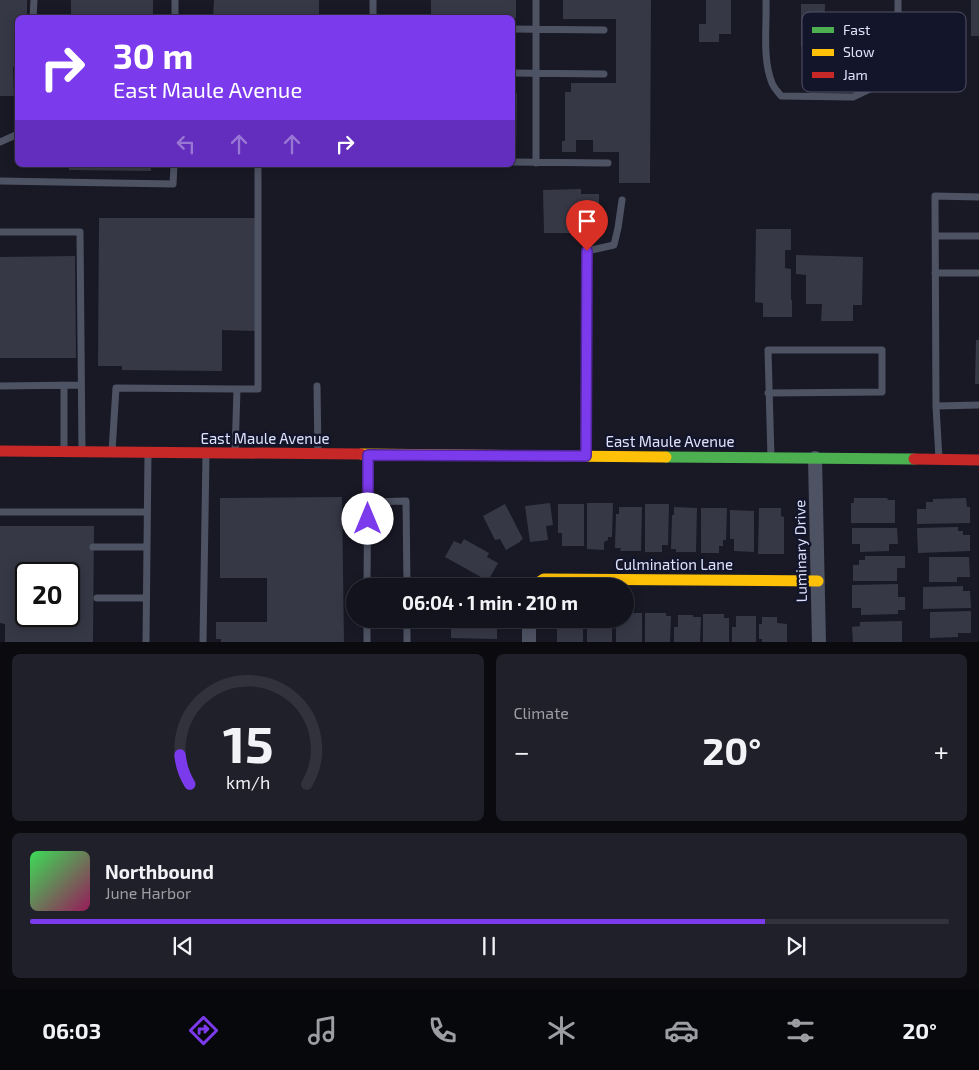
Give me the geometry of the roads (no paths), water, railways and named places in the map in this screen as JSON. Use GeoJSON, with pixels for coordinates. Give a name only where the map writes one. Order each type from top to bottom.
{"type":"FeatureCollection","features":[{"type":"Feature","properties":{"kind":"street","name":"East Maule Avenue"},"geometry":{"type":"LineString","coordinates":[[0,452],[979,460]]}},
{"type":"Feature","properties":{"kind":"street","name":"Luminary Drive"},"geometry":{"type":"LineString","coordinates":[[815,458],[819,642]]}},
{"type":"Feature","properties":{"kind":"street","name":"Culmination Lane"},"geometry":{"type":"LineString","coordinates":[[634,580],[818,581]]}},
{"type":"Feature","properties":{"kind":"street"},"geometry":{"type":"LineString","coordinates":[[529,628],[529,642]]}},
{"type":"Feature","properties":{"kind":"lane"},"geometry":{"type":"LineString","coordinates":[[33,15],[34,0]]}},
{"type":"Feature","properties":{"kind":"lane"},"geometry":{"type":"LineString","coordinates":[[175,0],[175,15]]}},
{"type":"Feature","properties":{"kind":"lane"},"geometry":{"type":"LineString","coordinates":[[373,0],[373,15]]}},
{"type":"Feature","properties":{"kind":"lane"},"geometry":{"type":"LineString","coordinates":[[536,0],[536,163]]}},
{"type":"Feature","properties":{"kind":"lane"},"geometry":{"type":"LineString","coordinates":[[766,0],[769,74],[773,86],[781,96],[853,97],[863,92]]}},
{"type":"Feature","properties":{"kind":"lane"},"geometry":{"type":"LineString","coordinates":[[515,29],[604,30]]}},
{"type":"Feature","properties":{"kind":"lane"},"geometry":{"type":"LineString","coordinates":[[515,73],[604,74]]}},
{"type":"Feature","properties":{"kind":"lane"},"geometry":{"type":"LineString","coordinates":[[0,142],[15,135]]}},
{"type":"Feature","properties":{"kind":"lane"},"geometry":{"type":"LineString","coordinates":[[515,162],[608,164]]}},
{"type":"Feature","properties":{"kind":"lane"},"geometry":{"type":"LineString","coordinates":[[0,181],[173,184],[174,167]]}},
{"type":"Feature","properties":{"kind":"lane"},"geometry":{"type":"LineString","coordinates":[[112,452],[116,388],[258,389],[258,167]]}},
{"type":"Feature","properties":{"kind":"lane"},"geometry":{"type":"LineString","coordinates":[[939,459],[936,406],[935,196],[979,196]]}},
{"type":"Feature","properties":{"kind":"lane"},"geometry":{"type":"LineString","coordinates":[[586,456],[587,251],[614,245],[622,200]]}},
{"type":"Feature","properties":{"kind":"lane"},"geometry":{"type":"LineString","coordinates":[[0,232],[80,232],[82,452]]}},
{"type":"Feature","properties":{"kind":"lane"},"geometry":{"type":"LineString","coordinates":[[935,236],[979,236]]}},
{"type":"Feature","properties":{"kind":"lane"},"geometry":{"type":"LineString","coordinates":[[935,274],[979,274]]}},
{"type":"Feature","properties":{"kind":"lane"},"geometry":{"type":"LineString","coordinates":[[768,392],[882,392],[882,350],[768,350],[768,392],[771,458]]}},
{"type":"Feature","properties":{"kind":"lane"},"geometry":{"type":"LineString","coordinates":[[64,385],[64,452]]}},
{"type":"Feature","properties":{"kind":"lane"},"geometry":{"type":"LineString","coordinates":[[0,386],[81,385]]}},
{"type":"Feature","properties":{"kind":"lane"},"geometry":{"type":"LineString","coordinates":[[317,386],[318,454]]}},
{"type":"Feature","properties":{"kind":"lane"},"geometry":{"type":"LineString","coordinates":[[235,454],[237,389]]}},
{"type":"Feature","properties":{"kind":"lane"},"geometry":{"type":"LineString","coordinates":[[936,406],[979,405]]}},
{"type":"Feature","properties":{"kind":"lane"},"geometry":{"type":"LineString","coordinates":[[146,642],[148,453]]}},
{"type":"Feature","properties":{"kind":"lane"},"geometry":{"type":"LineString","coordinates":[[203,642],[206,453]]}},
{"type":"Feature","properties":{"kind":"lane"},"geometry":{"type":"LineString","coordinates":[[367,578],[368,455]]}},
{"type":"Feature","properties":{"kind":"lane"},"geometry":{"type":"LineString","coordinates":[[368,502],[406,501],[407,578]]}},
{"type":"Feature","properties":{"kind":"lane"},"geometry":{"type":"LineString","coordinates":[[0,512],[147,512]]}},
{"type":"Feature","properties":{"kind":"lane"},"geometry":{"type":"LineString","coordinates":[[93,547],[147,547]]}},
{"type":"Feature","properties":{"kind":"lane"},"geometry":{"type":"LineString","coordinates":[[97,598],[146,598]]}},
{"type":"Feature","properties":{"kind":"lane"},"geometry":{"type":"LineString","coordinates":[[367,628],[367,642]]}},
{"type":"Feature","properties":{"kind":"lane"},"geometry":{"type":"LineString","coordinates":[[407,628],[407,642]]}}]}
